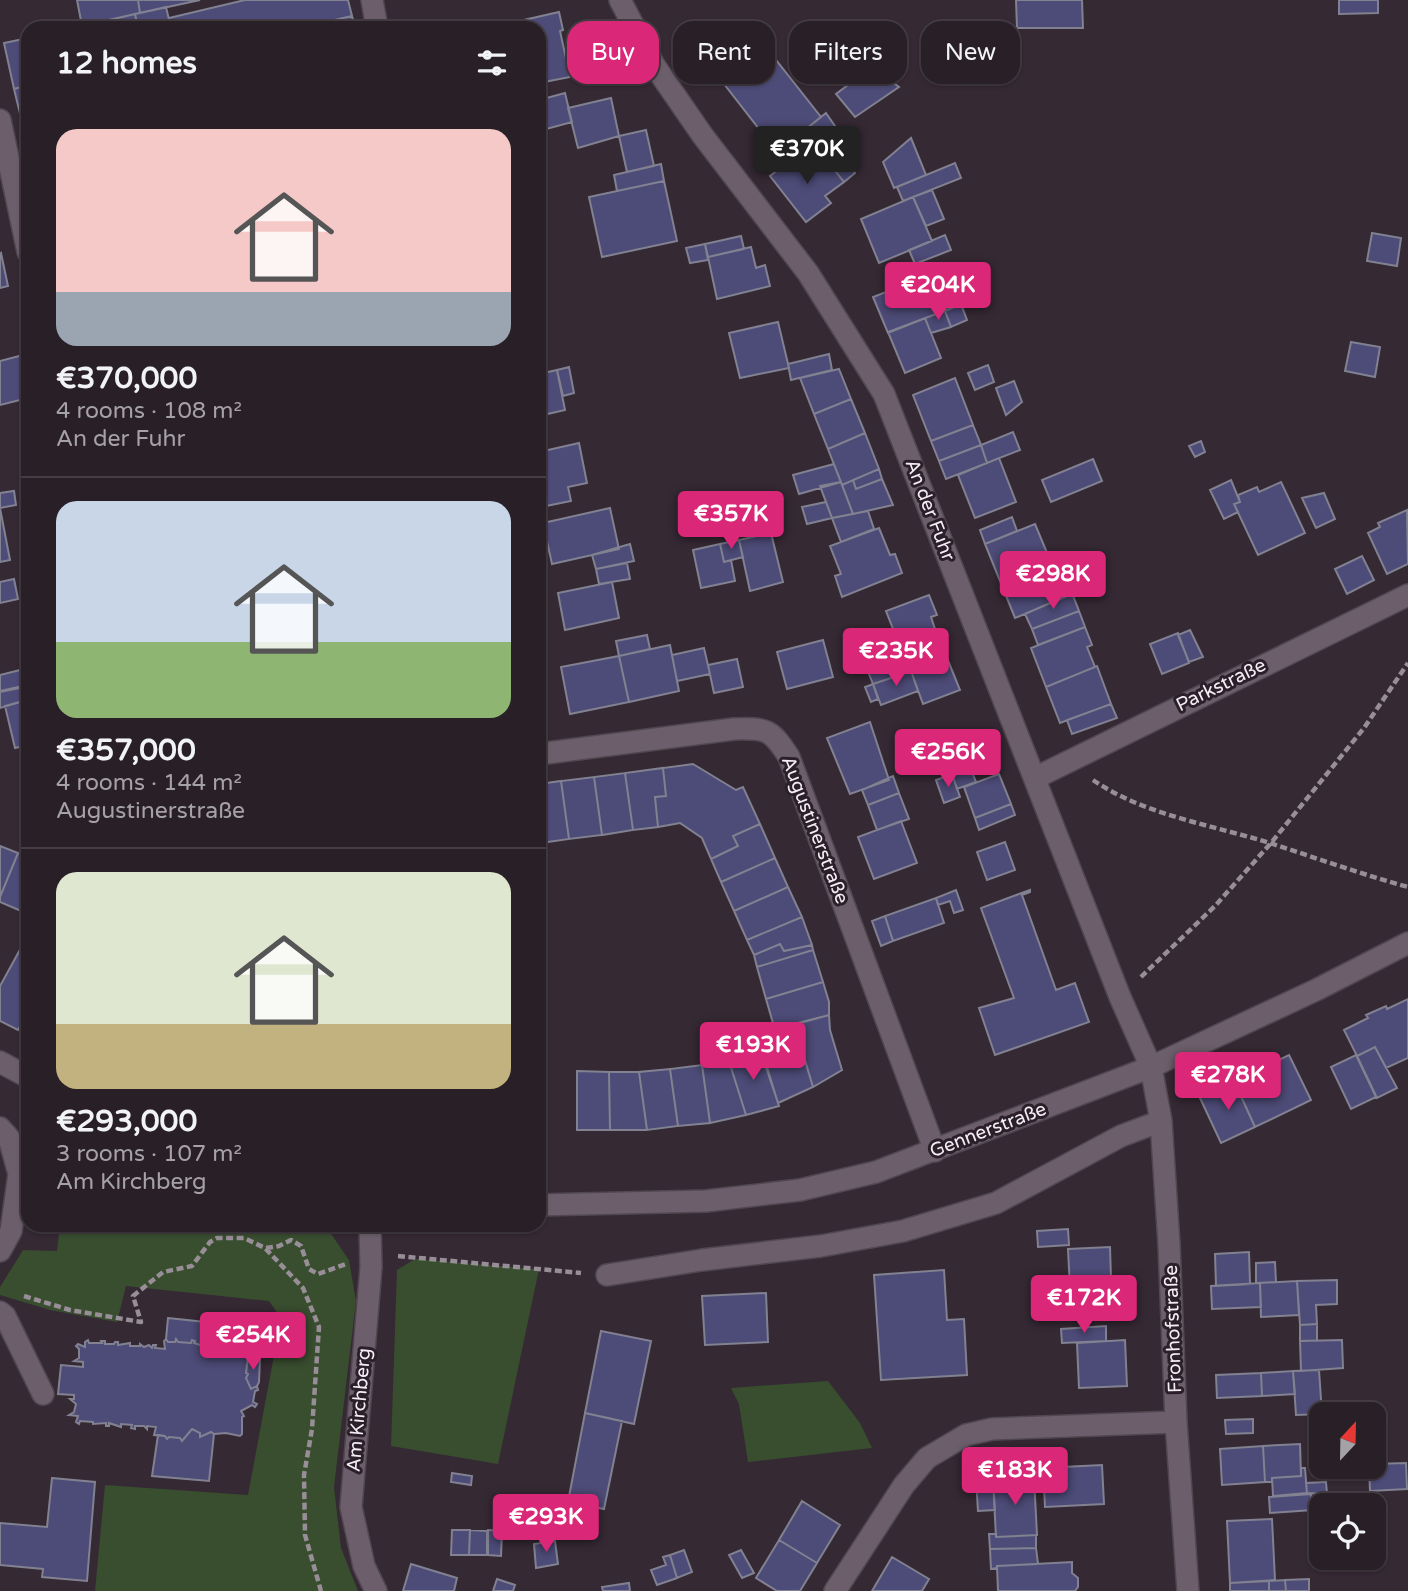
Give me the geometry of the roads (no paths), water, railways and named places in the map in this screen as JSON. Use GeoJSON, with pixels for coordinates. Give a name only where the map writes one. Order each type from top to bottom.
{"type":"FeatureCollection","features":[{"type":"Feature","properties":{"kind":"street"},"geometry":{"type":"LineString","coordinates":[[372,0],[376,21]]}},
{"type":"Feature","properties":{"kind":"street","name":"An der Fuhr"},"geometry":{"type":"LineString","coordinates":[[620,0],[654,65],[703,136],[808,273],[884,394],[1120,997],[1152,1067]]}},
{"type":"Feature","properties":{"kind":"street"},"geometry":{"type":"LineString","coordinates":[[0,120],[21,218]]}},
{"type":"Feature","properties":{"kind":"street","name":"Parkstraße"},"geometry":{"type":"LineString","coordinates":[[1035,778],[1408,595]]}},
{"type":"Feature","properties":{"kind":"street","name":"Augustinerstraße"},"geometry":{"type":"LineString","coordinates":[[546,753],[734,729],[761,729],[774,735],[789,757],[936,1151]]}},
{"type":"Feature","properties":{"kind":"street","name":"Gennerstraße"},"geometry":{"type":"LineString","coordinates":[[546,1205],[706,1201],[800,1190],[876,1172],[1152,1067],[1316,990],[1408,943]]}},
{"type":"Feature","properties":{"kind":"street"},"geometry":{"type":"LineString","coordinates":[[0,1062],[21,1073]]}},
{"type":"Feature","properties":{"kind":"street","name":"Fronhofstraße"},"geometry":{"type":"LineString","coordinates":[[1152,1067],[1161,1121],[1176,1422],[1188,1591]]}},
{"type":"Feature","properties":{"kind":"street"},"geometry":{"type":"LineString","coordinates":[[607,1275],[702,1260],[821,1246],[903,1231],[996,1203],[1121,1136],[1161,1121]]}},
{"type":"Feature","properties":{"kind":"street"},"geometry":{"type":"LineString","coordinates":[[0,1128],[9,1138],[19,1174],[11,1231],[0,1251]]}},
{"type":"Feature","properties":{"kind":"street","name":"Am Kirchberg"},"geometry":{"type":"LineString","coordinates":[[370,1232],[371,1254],[351,1507],[364,1566],[376,1591]]}},
{"type":"Feature","properties":{"kind":"street"},"geometry":{"type":"LineString","coordinates":[[0,1312],[5,1316],[43,1394]]}},
{"type":"Feature","properties":{"kind":"street"},"geometry":{"type":"LineString","coordinates":[[835,1591],[904,1485],[927,1458],[966,1435],[992,1429],[1176,1422]]}}]}
